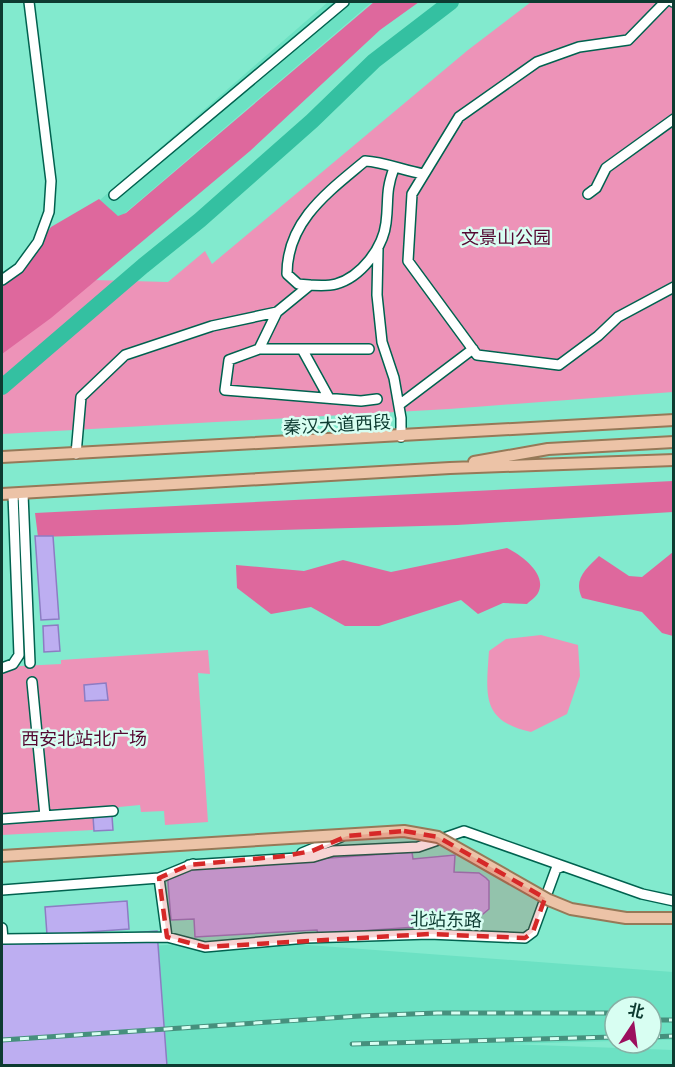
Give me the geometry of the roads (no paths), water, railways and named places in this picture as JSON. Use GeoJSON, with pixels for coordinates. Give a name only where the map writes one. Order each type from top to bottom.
{"type":"FeatureCollection","features":[{"type":"Feature","properties":{"kind":"main road","name":"秦汉大道西段"},"geometry":{"type":"LineString","coordinates":[[2,457],[401,437],[674,420]]}},
{"type":"Feature","properties":{"kind":"main road"},"geometry":{"type":"LineString","coordinates":[[450,468],[509,454],[548,449],[674,442]]}},
{"type":"Feature","properties":{"kind":"main road"},"geometry":{"type":"LineString","coordinates":[[12,494],[450,468],[674,459]]}},
{"type":"Feature","properties":{"kind":"main road"},"geometry":{"type":"LineString","coordinates":[[2,856],[404,831],[438,837],[549,900],[571,909],[626,918],[674,918]]}},
{"type":"Feature","properties":{"kind":"street"},"geometry":{"type":"LineString","coordinates":[[2,280],[19,268],[38,242],[49,212],[51,181],[29,2]]}},
{"type":"Feature","properties":{"kind":"street"},"geometry":{"type":"LineString","coordinates":[[114,195],[344,2]]}},
{"type":"Feature","properties":{"kind":"street"},"geometry":{"type":"LineString","coordinates":[[664,2],[628,40],[579,47],[537,62],[459,117],[412,194],[408,261],[477,355],[559,365],[598,336],[618,317],[674,287]]}},
{"type":"Feature","properties":{"kind":"street"},"geometry":{"type":"LineString","coordinates":[[588,194],[596,188],[606,168],[674,119]]}},
{"type":"Feature","properties":{"kind":"street"},"geometry":{"type":"LineString","coordinates":[[378,249],[361,269],[336,284],[298,284],[287,273],[287,252],[296,233],[319,199],[365,161],[379,162],[394,168],[424,174]]}},
{"type":"Feature","properties":{"kind":"street"},"geometry":{"type":"LineString","coordinates":[[394,168],[386,189],[386,224],[378,249],[377,295],[382,342],[394,378],[399,405],[401,437]]}},
{"type":"Feature","properties":{"kind":"street"},"geometry":{"type":"LineString","coordinates":[[259,349],[277,312],[310,285]]}},
{"type":"Feature","properties":{"kind":"street"},"geometry":{"type":"LineString","coordinates":[[76,454],[81,397],[125,356],[212,326],[277,312]]}},
{"type":"Feature","properties":{"kind":"street"},"geometry":{"type":"LineString","coordinates":[[369,350],[259,349],[230,360],[225,390],[376,399]]}},
{"type":"Feature","properties":{"kind":"street"},"geometry":{"type":"LineString","coordinates":[[302,349],[329,398]]}},
{"type":"Feature","properties":{"kind":"street"},"geometry":{"type":"LineString","coordinates":[[399,405],[474,349]]}},
{"type":"Feature","properties":{"kind":"street"},"geometry":{"type":"LineString","coordinates":[[12,494],[30,663]]}},
{"type":"Feature","properties":{"kind":"street"},"geometry":{"type":"LineString","coordinates":[[2,668],[13,664],[19,656],[12,494]]}},
{"type":"Feature","properties":{"kind":"street"},"geometry":{"type":"LineString","coordinates":[[32,682],[45,816]]}},
{"type":"Feature","properties":{"kind":"street"},"geometry":{"type":"LineString","coordinates":[[2,819],[113,811]]}},
{"type":"Feature","properties":{"kind":"street"},"geometry":{"type":"LineString","coordinates":[[189,865],[313,857],[333,851],[418,847],[464,831],[642,894],[674,901]]}},
{"type":"Feature","properties":{"kind":"street"},"geometry":{"type":"LineString","coordinates":[[2,891],[159,878],[189,865],[312,851],[325,842],[346,836]]}},
{"type":"Feature","properties":{"kind":"street","name":"北站东路"},"geometry":{"type":"LineString","coordinates":[[2,928],[3,939],[167,937],[205,947],[306,938],[429,933],[525,938],[533,932],[556,869],[563,866]]}},
{"type":"Feature","properties":{"kind":"street"},"geometry":{"type":"LineString","coordinates":[[159,878],[167,937]]}},
{"type":"Feature","properties":{"kind":"waterway"},"geometry":{"type":"LineString","coordinates":[[2,387],[200,220],[312,121],[374,61],[451,2]]}},
{"type":"Feature","properties":{"kind":"railway"},"geometry":{"type":"LineString","coordinates":[[2,1040],[360,1016],[437,1013],[603,1013]]}},
{"type":"Feature","properties":{"kind":"railway"},"geometry":{"type":"LineString","coordinates":[[663,1020],[674,1020]]}},
{"type":"Feature","properties":{"kind":"railway"},"geometry":{"type":"LineString","coordinates":[[663,1036],[674,1036]]}},
{"type":"Feature","properties":{"kind":"railway"},"geometry":{"type":"LineString","coordinates":[[352,1044],[603,1037]]}},
{"type":"Feature","properties":{"kind":"park label","name":"文景山公园"},"geometry":{"type":"Point","coordinates":[506,237]}},
{"type":"Feature","properties":{"kind":"park label","name":"西安北站北广场"},"geometry":{"type":"Point","coordinates":[84,738]}}]}
